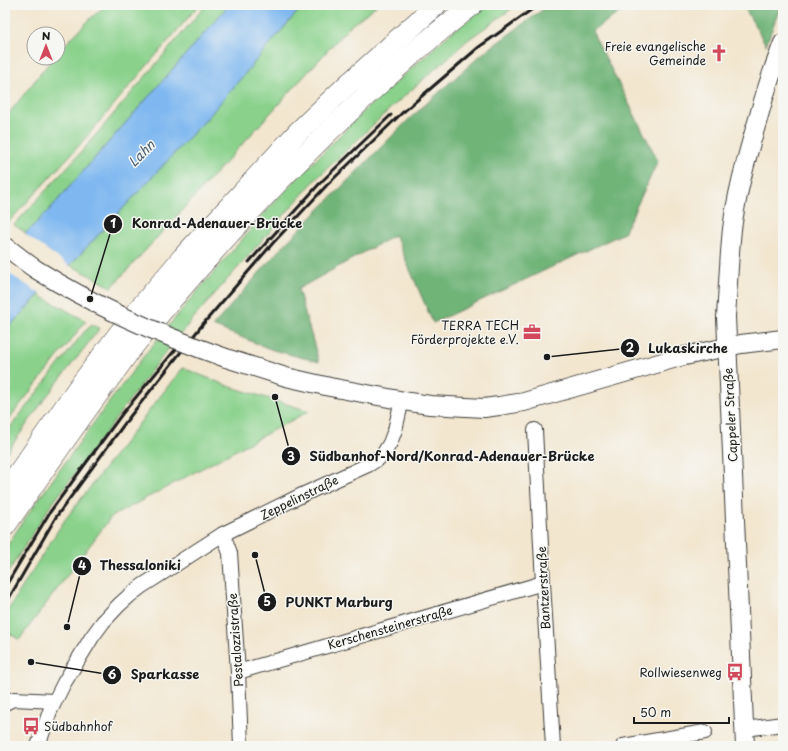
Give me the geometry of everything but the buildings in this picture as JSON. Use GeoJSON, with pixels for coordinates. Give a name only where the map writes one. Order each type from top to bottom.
{"type":"FeatureCollection","features":[{"type":"Feature","properties":{"kind":"highway"},"geometry":{"type":"LineString","coordinates":[[5,492],[78,388],[118,335],[183,257],[298,132],[345,87],[436,5]]}},
{"type":"Feature","properties":{"kind":"highway"},"geometry":{"type":"LineString","coordinates":[[5,526],[86,410],[138,340],[199,268],[256,205],[357,104],[410,55],[472,5]]}},
{"type":"Feature","properties":{"kind":"main road","name":"Cappeler Straße"},"geometry":{"type":"LineString","coordinates":[[745,738],[726,347],[729,259],[737,198],[747,154],[767,86],[783,43]]}},
{"type":"Feature","properties":{"kind":"main road"},"geometry":{"type":"LineString","coordinates":[[5,246],[36,269],[93,302],[133,322],[226,358],[286,377],[330,387],[430,405],[484,408],[509,405],[680,357],[741,344],[783,339]]}},
{"type":"Feature","properties":{"kind":"street","name":"Zeppelinstraße"},"geometry":{"type":"LineString","coordinates":[[38,746],[54,700],[92,637],[103,622],[119,605],[142,586],[223,534],[302,495],[368,465],[379,458],[384,454],[390,443],[395,430],[402,400]]}},
{"type":"Feature","properties":{"kind":"street","name":"Bantzerstraße"},"geometry":{"type":"LineString","coordinates":[[535,430],[553,746]]}},
{"type":"Feature","properties":{"kind":"street","name":"Pestalozzistraße"},"geometry":{"type":"LineString","coordinates":[[223,534],[230,552],[241,746]]}},
{"type":"Feature","properties":{"kind":"street","name":"Kerschensteinerstraße"},"geometry":{"type":"LineString","coordinates":[[238,672],[543,583]]}},
{"type":"Feature","properties":{"kind":"street"},"geometry":{"type":"LineString","coordinates":[[5,703],[14,699],[54,700]]}},
{"type":"Feature","properties":{"kind":"street"},"geometry":{"type":"LineString","coordinates":[[745,738],[783,724]]}},
{"type":"Feature","properties":{"kind":"street"},"geometry":{"type":"LineString","coordinates":[[623,746],[705,732]]}},
{"type":"Feature","properties":{"kind":"green space"},"geometry":{"type":"Polygon","coordinates":[[[106,5],[199,5],[76,149],[5,226],[5,118],[47,66],[66,66],[66,44],[106,5]]]}},
{"type":"Feature","properties":{"kind":"green space"},"geometry":{"type":"Polygon","coordinates":[[[206,5],[229,5],[50,209],[26,233],[14,225],[83,150],[206,5]]]}},
{"type":"Feature","properties":{"kind":"green space"},"geometry":{"type":"Polygon","coordinates":[[[303,5],[377,5],[349,27],[112,287],[70,265],[209,116],[303,5]]]}},
{"type":"Feature","properties":{"kind":"green space"},"geometry":{"type":"Polygon","coordinates":[[[488,5],[517,5],[469,39],[392,107],[316,179],[191,321],[154,367],[47,511],[5,577],[5,549],[23,521],[147,352],[189,301],[277,199],[368,107],[452,32],[488,5]]]}},
{"type":"Feature","properties":{"kind":"green space"},"geometry":{"type":"Polygon","coordinates":[[[549,5],[631,5],[592,31],[658,161],[624,233],[433,323],[395,235],[298,289],[319,362],[273,350],[213,326],[280,249],[408,120],[482,54],[549,5]]]}},
{"type":"Feature","properties":{"kind":"green space"},"geometry":{"type":"Polygon","coordinates":[[[743,5],[781,5],[766,45],[743,5]]]}},
{"type":"Feature","properties":{"kind":"green space"},"geometry":{"type":"Polygon","coordinates":[[[39,295],[86,321],[5,424],[5,331],[39,295]]]}},
{"type":"Feature","properties":{"kind":"green space"},"geometry":{"type":"Polygon","coordinates":[[[92,325],[100,328],[44,400],[5,455],[5,434],[84,332],[92,325]]]}},
{"type":"Feature","properties":{"kind":"green space"},"geometry":{"type":"Polygon","coordinates":[[[183,368],[228,386],[309,411],[111,517],[19,640],[11,634],[5,642],[5,615],[64,521],[183,368]]]}},
{"type":"Feature","properties":{"kind":"water","name":"Lahn"},"geometry":{"type":"Polygon","coordinates":[[[229,5],[303,5],[209,116],[74,261],[5,331],[5,254],[50,209],[229,5]]]}},
{"type":"Feature","properties":{"kind":"pier"},"geometry":{"type":"Polygon","coordinates":[[[23,233],[71,267],[42,295],[5,271],[5,251],[23,233]]]}},
{"type":"Feature","properties":{"kind":"railway"},"geometry":{"type":"LineString","coordinates":[[5,605],[56,517],[128,419],[203,324],[273,243],[327,185],[402,113],[479,47],[538,5]]}},
{"type":"Feature","properties":{"kind":"railway"},"geometry":{"type":"LineString","coordinates":[[249,262],[321,182],[391,115]]}},
{"type":"Feature","properties":{"kind":"railway"},"geometry":{"type":"LineString","coordinates":[[5,587],[50,512],[122,414],[185,338]]}},
{"type":"Feature","properties":{"kind":"place","name":"Freie evangelische Gemeinde"},"geometry":{"type":"Point","coordinates":[719,53]}},
{"type":"Feature","properties":{"kind":"place","name":"Konrad-Adenauer-Brücke"},"geometry":{"type":"Point","coordinates":[90,299]}},
{"type":"Feature","properties":{"kind":"place","name":"TERRA TECH Förderprojekte e.V."},"geometry":{"type":"Point","coordinates":[532,332]}},
{"type":"Feature","properties":{"kind":"place","name":"Lukaskirche"},"geometry":{"type":"Point","coordinates":[547,357]}},
{"type":"Feature","properties":{"kind":"place","name":"Südbanhof-Nord/Konrad-Adenauer-Brücke"},"geometry":{"type":"Point","coordinates":[275,397]}},
{"type":"Feature","properties":{"kind":"place","name":"PUNKT Marburg"},"geometry":{"type":"Point","coordinates":[255,555]}},
{"type":"Feature","properties":{"kind":"place","name":"Thessaloniki"},"geometry":{"type":"Point","coordinates":[67,627]}},
{"type":"Feature","properties":{"kind":"place","name":"Sparkasse"},"geometry":{"type":"Point","coordinates":[31,662]}},
{"type":"Feature","properties":{"kind":"place","name":"Rollwiesenweg"},"geometry":{"type":"Point","coordinates":[735,672]}},
{"type":"Feature","properties":{"kind":"place","name":"Südbahnhof"},"geometry":{"type":"Point","coordinates":[31,726]}}]}
